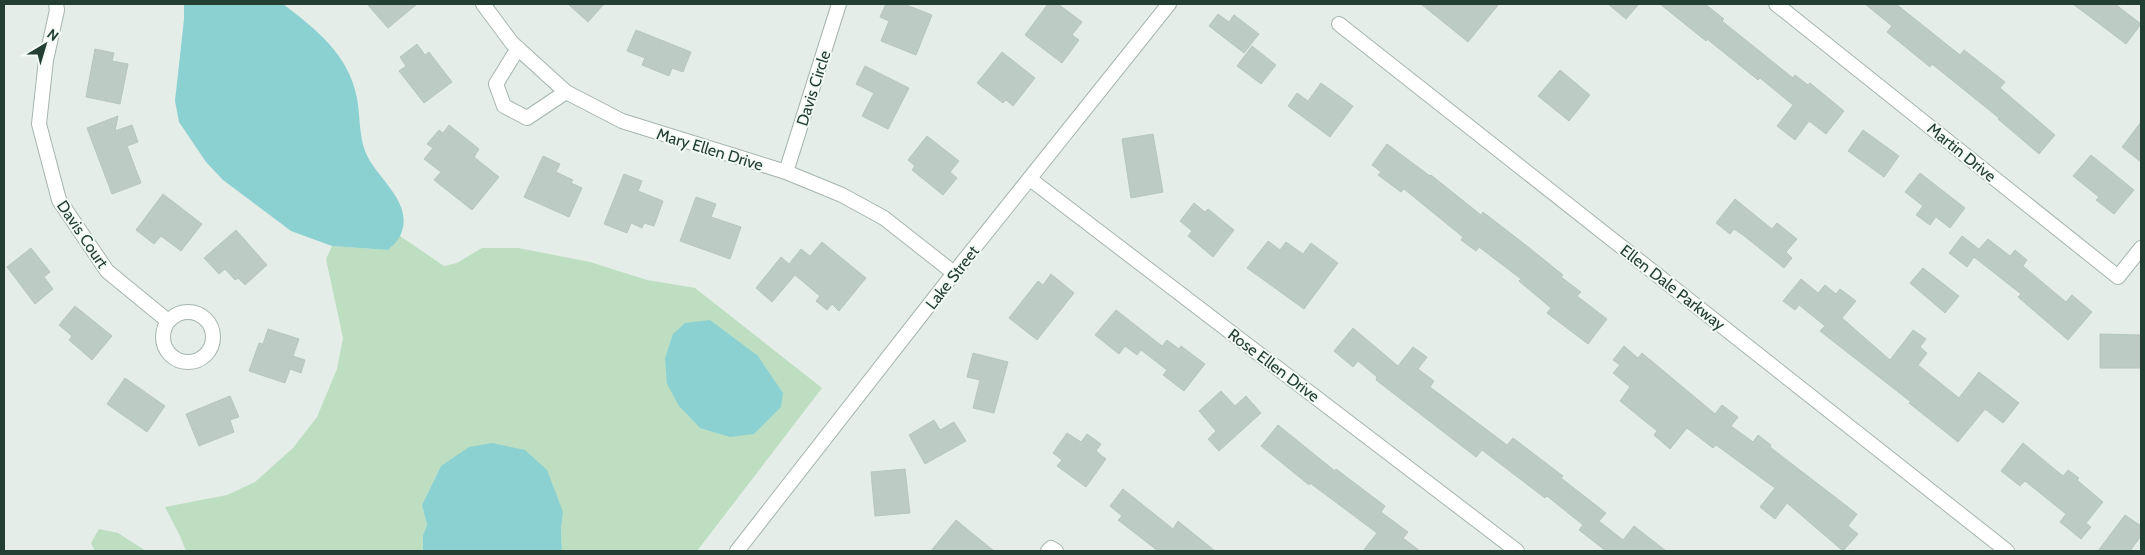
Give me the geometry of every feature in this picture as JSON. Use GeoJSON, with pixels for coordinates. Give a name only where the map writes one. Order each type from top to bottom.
{"type":"FeatureCollection","features":[{"type":"Feature","properties":{"kind":"street","name":"Davis Court"},"geometry":{"type":"LineString","coordinates":[[56,4],[57,10],[46,60],[39,124],[59,200],[107,271],[168,321]]}},
{"type":"Feature","properties":{"kind":"street","name":"Mary Ellen Drive"},"geometry":{"type":"LineString","coordinates":[[483,4],[518,48],[566,92],[622,121],[786,172],[842,195],[884,218],[954,273]]}},
{"type":"Feature","properties":{"kind":"street","name":"Davis Circle"},"geometry":{"type":"LineString","coordinates":[[786,172],[839,4]]}},
{"type":"Feature","properties":{"kind":"street","name":"Lake Street"},"geometry":{"type":"LineString","coordinates":[[737,551],[954,273],[1168,4]]}},
{"type":"Feature","properties":{"kind":"street","name":"Martin Drive"},"geometry":{"type":"LineString","coordinates":[[1776,4],[2118,277],[2141,248]]}},
{"type":"Feature","properties":{"kind":"street","name":"Ellen Dale Parkway"},"geometry":{"type":"LineString","coordinates":[[1340,24],[2007,551]]}},
{"type":"Feature","properties":{"kind":"street"},"geometry":{"type":"LineString","coordinates":[[518,48],[496,84],[504,106],[527,118],[566,92]]}},
{"type":"Feature","properties":{"kind":"street","name":"Rose Ellen Drive"},"geometry":{"type":"LineString","coordinates":[[1030,179],[1517,551]]}},
{"type":"Feature","properties":{"kind":"street"},"geometry":{"type":"LineString","coordinates":[[1048,551],[1051,548],[1056,551]]}},
{"type":"Feature","properties":{"kind":"green space"},"geometry":{"type":"Polygon","coordinates":[[[400,236],[444,266],[457,263],[482,248],[518,248],[590,262],[647,280],[695,288],[822,388],[697,551],[562,551],[561,530],[563,512],[441,466],[422,505],[427,525],[423,535],[423,551],[186,551],[165,507],[227,495],[255,482],[293,448],[317,417],[337,369],[343,338],[326,259],[332,246],[388,250],[400,236]]]}},
{"type":"Feature","properties":{"kind":"green space"},"geometry":{"type":"Polygon","coordinates":[[[99,529],[118,533],[146,551],[95,551],[91,543],[99,529]]]}},
{"type":"Feature","properties":{"kind":"water"},"geometry":{"type":"Polygon","coordinates":[[[184,4],[283,4],[319,33],[339,56],[353,83],[365,151],[370,161],[393,192],[403,213],[404,224],[400,236],[388,250],[332,246],[291,231],[223,180],[206,162],[179,122],[175,101],[184,4]]]}},
{"type":"Feature","properties":{"kind":"water"},"geometry":{"type":"Polygon","coordinates":[[[710,320],[758,356],[783,393],[781,407],[754,434],[730,437],[700,428],[679,406],[667,384],[665,358],[673,334],[685,323],[710,320]]]}},
{"type":"Feature","properties":{"kind":"water"},"geometry":{"type":"Polygon","coordinates":[[[492,443],[525,450],[547,470],[563,512],[561,530],[562,551],[423,551],[423,535],[427,525],[422,505],[441,466],[469,447],[492,443]]]}},
{"type":"Feature","properties":{"kind":"building"},"geometry":{"type":"Polygon","coordinates":[[[367,4],[417,4],[388,28],[367,4]]]}},
{"type":"Feature","properties":{"kind":"building"},"geometry":{"type":"Polygon","coordinates":[[[568,4],[604,4],[588,22],[568,4]]]}},
{"type":"Feature","properties":{"kind":"building"},"geometry":{"type":"Polygon","coordinates":[[[886,4],[904,4],[932,15],[916,55],[881,41],[889,21],[880,17],[886,4]]]}},
{"type":"Feature","properties":{"kind":"building"},"geometry":{"type":"Polygon","coordinates":[[[1048,4],[1058,4],[1082,22],[1072,35],[1079,40],[1062,63],[1025,35],[1048,4]]]}},
{"type":"Feature","properties":{"kind":"building"},"geometry":{"type":"Polygon","coordinates":[[[1421,4],[1499,4],[1468,42],[1421,4]]]}},
{"type":"Feature","properties":{"kind":"building"},"geometry":{"type":"Polygon","coordinates":[[[1608,4],[1639,4],[1626,19],[1608,4]]]}},
{"type":"Feature","properties":{"kind":"building"},"geometry":{"type":"Polygon","coordinates":[[[1660,4],[1705,4],[1724,19],[1722,21],[1793,78],[1795,75],[1808,85],[1810,83],[1844,111],[1826,134],[1809,121],[1795,140],[1777,126],[1793,105],[1707,39],[1706,41],[1660,4]]]}},
{"type":"Feature","properties":{"kind":"building"},"geometry":{"type":"Polygon","coordinates":[[[1865,4],[1896,4],[1960,55],[1964,50],[2005,82],[2000,88],[2055,135],[2039,154],[1999,118],[1932,64],[1930,67],[1887,32],[1892,26],[1865,4]]]}},
{"type":"Feature","properties":{"kind":"building"},"geometry":{"type":"Polygon","coordinates":[[[2073,4],[2115,4],[2141,24],[2126,44],[2073,4]]]}},
{"type":"Feature","properties":{"kind":"building"},"geometry":{"type":"Polygon","coordinates":[[[1218,14],[1229,22],[1234,15],[1259,34],[1244,53],[1209,26],[1218,14]]]}},
{"type":"Feature","properties":{"kind":"building"},"geometry":{"type":"Polygon","coordinates":[[[636,30],[691,52],[683,72],[672,68],[669,76],[642,65],[645,58],[627,51],[636,30]]]}},
{"type":"Feature","properties":{"kind":"building"},"geometry":{"type":"Polygon","coordinates":[[[417,44],[425,55],[429,52],[452,82],[424,103],[399,71],[406,66],[400,57],[417,44]]]}},
{"type":"Feature","properties":{"kind":"building"},"geometry":{"type":"Polygon","coordinates":[[[1252,46],[1276,65],[1261,84],[1237,66],[1252,46]]]}},
{"type":"Feature","properties":{"kind":"building"},"geometry":{"type":"Polygon","coordinates":[[[95,49],[114,53],[112,61],[128,64],[120,104],[86,97],[95,49]]]}},
{"type":"Feature","properties":{"kind":"building"},"geometry":{"type":"Polygon","coordinates":[[[1002,52],[1035,78],[1013,106],[1006,100],[1003,103],[977,83],[1002,52]]]}},
{"type":"Feature","properties":{"kind":"building"},"geometry":{"type":"Polygon","coordinates":[[[865,66],[909,88],[888,129],[862,116],[874,93],[856,84],[865,66]]]}},
{"type":"Feature","properties":{"kind":"building"},"geometry":{"type":"Polygon","coordinates":[[[1560,70],[1590,95],[1569,121],[1538,96],[1560,70]]]}},
{"type":"Feature","properties":{"kind":"building"},"geometry":{"type":"Polygon","coordinates":[[[1321,83],[1353,106],[1330,137],[1288,106],[1297,93],[1308,101],[1321,83]]]}},
{"type":"Feature","properties":{"kind":"building"},"geometry":{"type":"Polygon","coordinates":[[[118,116],[115,131],[132,125],[138,142],[127,146],[141,183],[112,194],[87,128],[118,116]]]}},
{"type":"Feature","properties":{"kind":"building"},"geometry":{"type":"Polygon","coordinates":[[[2141,122],[2141,162],[2122,147],[2141,122]]]}},
{"type":"Feature","properties":{"kind":"building"},"geometry":{"type":"Polygon","coordinates":[[[449,125],[479,149],[474,157],[499,177],[472,210],[434,180],[441,172],[424,159],[433,148],[427,144],[439,130],[443,133],[449,125]]]}},
{"type":"Feature","properties":{"kind":"building"},"geometry":{"type":"Polygon","coordinates":[[[1863,130],[1899,156],[1884,177],[1848,151],[1863,130]]]}},
{"type":"Feature","properties":{"kind":"building"},"geometry":{"type":"Polygon","coordinates":[[[1153,134],[1163,192],[1131,198],[1122,139],[1153,134]]]}},
{"type":"Feature","properties":{"kind":"building"},"geometry":{"type":"Polygon","coordinates":[[[927,136],[959,161],[950,172],[957,178],[943,195],[912,170],[915,166],[908,160],[927,136]]]}},
{"type":"Feature","properties":{"kind":"building"},"geometry":{"type":"Polygon","coordinates":[[[1387,144],[1431,175],[1481,215],[1483,212],[1563,275],[1561,277],[1581,292],[1577,296],[1607,319],[1588,344],[1547,313],[1551,308],[1519,281],[1521,279],[1479,247],[1476,251],[1461,240],[1463,237],[1404,189],[1401,192],[1378,175],[1381,172],[1372,165],[1387,144]]]}},
{"type":"Feature","properties":{"kind":"building"},"geometry":{"type":"Polygon","coordinates":[[[2091,155],[2134,190],[2114,214],[2096,200],[2099,197],[2073,176],[2091,155]]]}},
{"type":"Feature","properties":{"kind":"building"},"geometry":{"type":"Polygon","coordinates":[[[543,156],[560,164],[556,172],[573,180],[571,183],[582,188],[569,217],[524,197],[543,156]]]}},
{"type":"Feature","properties":{"kind":"building"},"geometry":{"type":"Polygon","coordinates":[[[1920,173],[1965,208],[1950,228],[1936,217],[1930,225],[1916,215],[1923,206],[1905,192],[1920,173]]]}},
{"type":"Feature","properties":{"kind":"building"},"geometry":{"type":"Polygon","coordinates":[[[624,174],[642,181],[638,191],[663,201],[654,226],[644,223],[642,228],[631,223],[627,233],[604,224],[624,174]]]}},
{"type":"Feature","properties":{"kind":"building"},"geometry":{"type":"Polygon","coordinates":[[[163,194],[202,224],[181,251],[161,236],[154,244],[136,230],[163,194]]]}},
{"type":"Feature","properties":{"kind":"building"},"geometry":{"type":"Polygon","coordinates":[[[696,197],[716,204],[711,217],[741,227],[730,259],[680,241],[696,197]]]}},
{"type":"Feature","properties":{"kind":"building"},"geometry":{"type":"Polygon","coordinates":[[[1735,199],[1772,229],[1777,223],[1797,239],[1786,252],[1792,258],[1784,268],[1734,229],[1730,234],[1716,223],[1735,199]]]}},
{"type":"Feature","properties":{"kind":"building"},"geometry":{"type":"Polygon","coordinates":[[[1194,203],[1205,212],[1208,209],[1234,230],[1213,257],[1188,236],[1192,231],[1180,221],[1194,203]]]}},
{"type":"Feature","properties":{"kind":"building"},"geometry":{"type":"Polygon","coordinates":[[[236,230],[267,265],[245,285],[238,278],[235,280],[225,269],[219,274],[204,258],[236,230]]]}},
{"type":"Feature","properties":{"kind":"building"},"geometry":{"type":"Polygon","coordinates":[[[1962,236],[1979,249],[1988,239],[2010,256],[2015,250],[2027,260],[2023,266],[2066,302],[2072,295],[2092,312],[2068,340],[2018,297],[2021,294],[1974,257],[1967,267],[1949,253],[1962,236]]]}},
{"type":"Feature","properties":{"kind":"building"},"geometry":{"type":"Polygon","coordinates":[[[1268,241],[1280,250],[1286,242],[1303,254],[1311,243],[1338,263],[1304,309],[1247,268],[1268,241]]]}},
{"type":"Feature","properties":{"kind":"building"},"geometry":{"type":"Polygon","coordinates":[[[822,242],[866,278],[839,311],[832,304],[827,310],[816,301],[820,296],[795,275],[772,302],[756,288],[781,257],[789,264],[801,249],[810,256],[822,242]]]}},
{"type":"Feature","properties":{"kind":"building"},"geometry":{"type":"Polygon","coordinates":[[[31,248],[50,272],[44,277],[53,289],[35,304],[7,267],[31,248]]]}},
{"type":"Feature","properties":{"kind":"building"},"geometry":{"type":"Polygon","coordinates":[[[1923,268],[1959,296],[1945,313],[1910,283],[1923,268]]]}},
{"type":"Feature","properties":{"kind":"building"},"geometry":{"type":"Polygon","coordinates":[[[1051,274],[1074,293],[1037,340],[1009,318],[1038,281],[1043,285],[1051,274]]]}},
{"type":"Feature","properties":{"kind":"building"},"geometry":{"type":"Polygon","coordinates":[[[1801,279],[1818,293],[1825,285],[1836,294],[1840,289],[1856,301],[1842,318],[1890,360],[1913,330],[1926,339],[1920,347],[1927,353],[1918,365],[1959,398],[1979,372],[2019,403],[2003,423],[1985,409],[1958,442],[1909,403],[1911,402],[1820,331],[1825,326],[1799,305],[1795,310],[1783,301],[1801,279]]]}},
{"type":"Feature","properties":{"kind":"building"},"geometry":{"type":"Polygon","coordinates":[[[75,306],[112,336],[92,360],[69,340],[72,336],[59,325],[75,306]]]}},
{"type":"Feature","properties":{"kind":"building"},"geometry":{"type":"Polygon","coordinates":[[[1116,310],[1162,346],[1167,340],[1179,349],[1181,346],[1205,364],[1184,391],[1163,375],[1167,370],[1141,350],[1137,355],[1125,346],[1119,354],[1095,335],[1116,310]]]}},
{"type":"Feature","properties":{"kind":"building"},"geometry":{"type":"Polygon","coordinates":[[[1353,328],[1398,366],[1413,347],[1427,357],[1418,369],[1434,381],[1430,387],[1507,445],[1513,438],[1563,476],[1561,478],[1606,513],[1599,521],[1623,540],[1634,526],[1666,551],[1606,551],[1579,530],[1583,525],[1547,496],[1545,498],[1482,450],[1476,457],[1376,380],[1377,377],[1358,361],[1353,367],[1334,351],[1353,328]]]}},
{"type":"Feature","properties":{"kind":"building"},"geometry":{"type":"Polygon","coordinates":[[[268,329],[299,339],[293,356],[305,360],[301,373],[290,369],[285,383],[249,371],[259,343],[263,344],[268,329]]]}},
{"type":"Feature","properties":{"kind":"building"},"geometry":{"type":"Polygon","coordinates":[[[2100,334],[2141,335],[2141,368],[2100,368],[2100,334]]]}},
{"type":"Feature","properties":{"kind":"building"},"geometry":{"type":"Polygon","coordinates":[[[1624,346],[1638,358],[1642,353],[1715,414],[1722,405],[1738,417],[1731,426],[1753,442],[1758,435],[1771,445],[1770,447],[1857,514],[1848,526],[1858,534],[1843,551],[1787,503],[1775,519],[1760,507],[1775,488],[1716,445],[1713,448],[1687,428],[1670,449],[1654,435],[1657,431],[1620,401],[1630,387],[1613,373],[1620,365],[1613,360],[1624,346]]]}},
{"type":"Feature","properties":{"kind":"building"},"geometry":{"type":"Polygon","coordinates":[[[973,353],[1008,362],[994,413],[973,408],[980,380],[967,377],[973,353]]]}},
{"type":"Feature","properties":{"kind":"building"},"geometry":{"type":"Polygon","coordinates":[[[125,378],[165,406],[147,432],[107,404],[125,378]]]}},
{"type":"Feature","properties":{"kind":"building"},"geometry":{"type":"Polygon","coordinates":[[[1221,391],[1235,406],[1246,396],[1261,413],[1219,451],[1208,439],[1216,431],[1199,411],[1221,391]]]}},
{"type":"Feature","properties":{"kind":"building"},"geometry":{"type":"Polygon","coordinates":[[[230,396],[239,417],[230,420],[234,432],[199,446],[186,414],[230,396]]]}},
{"type":"Feature","properties":{"kind":"building"},"geometry":{"type":"Polygon","coordinates":[[[934,420],[940,430],[954,422],[966,441],[925,464],[909,435],[934,420]]]}},
{"type":"Feature","properties":{"kind":"building"},"geometry":{"type":"Polygon","coordinates":[[[1278,425],[1335,471],[1336,469],[1385,506],[1381,512],[1408,532],[1403,538],[1420,551],[1363,551],[1377,533],[1310,483],[1309,485],[1261,446],[1278,425]]]}},
{"type":"Feature","properties":{"kind":"building"},"geometry":{"type":"Polygon","coordinates":[[[1067,433],[1081,442],[1087,434],[1101,444],[1096,451],[1106,459],[1086,487],[1057,466],[1062,460],[1053,453],[1067,433]]]}},
{"type":"Feature","properties":{"kind":"building"},"geometry":{"type":"Polygon","coordinates":[[[2023,443],[2063,476],[2068,470],[2079,478],[2077,480],[2103,502],[2086,523],[2091,527],[2081,539],[2060,522],[2066,514],[2025,481],[2020,486],[2001,471],[2023,443]]]}},
{"type":"Feature","properties":{"kind":"building"},"geometry":{"type":"Polygon","coordinates":[[[905,469],[910,513],[875,516],[871,472],[905,469]]]}},
{"type":"Feature","properties":{"kind":"building"},"geometry":{"type":"Polygon","coordinates":[[[1123,489],[1173,529],[1178,521],[1215,551],[1158,551],[1118,520],[1122,516],[1110,506],[1123,489]]]}},
{"type":"Feature","properties":{"kind":"building"},"geometry":{"type":"Polygon","coordinates":[[[2125,515],[2141,526],[2141,536],[2130,551],[2098,551],[2125,515]]]}},
{"type":"Feature","properties":{"kind":"building"},"geometry":{"type":"Polygon","coordinates":[[[956,520],[994,551],[931,551],[956,520]]]}}]}
